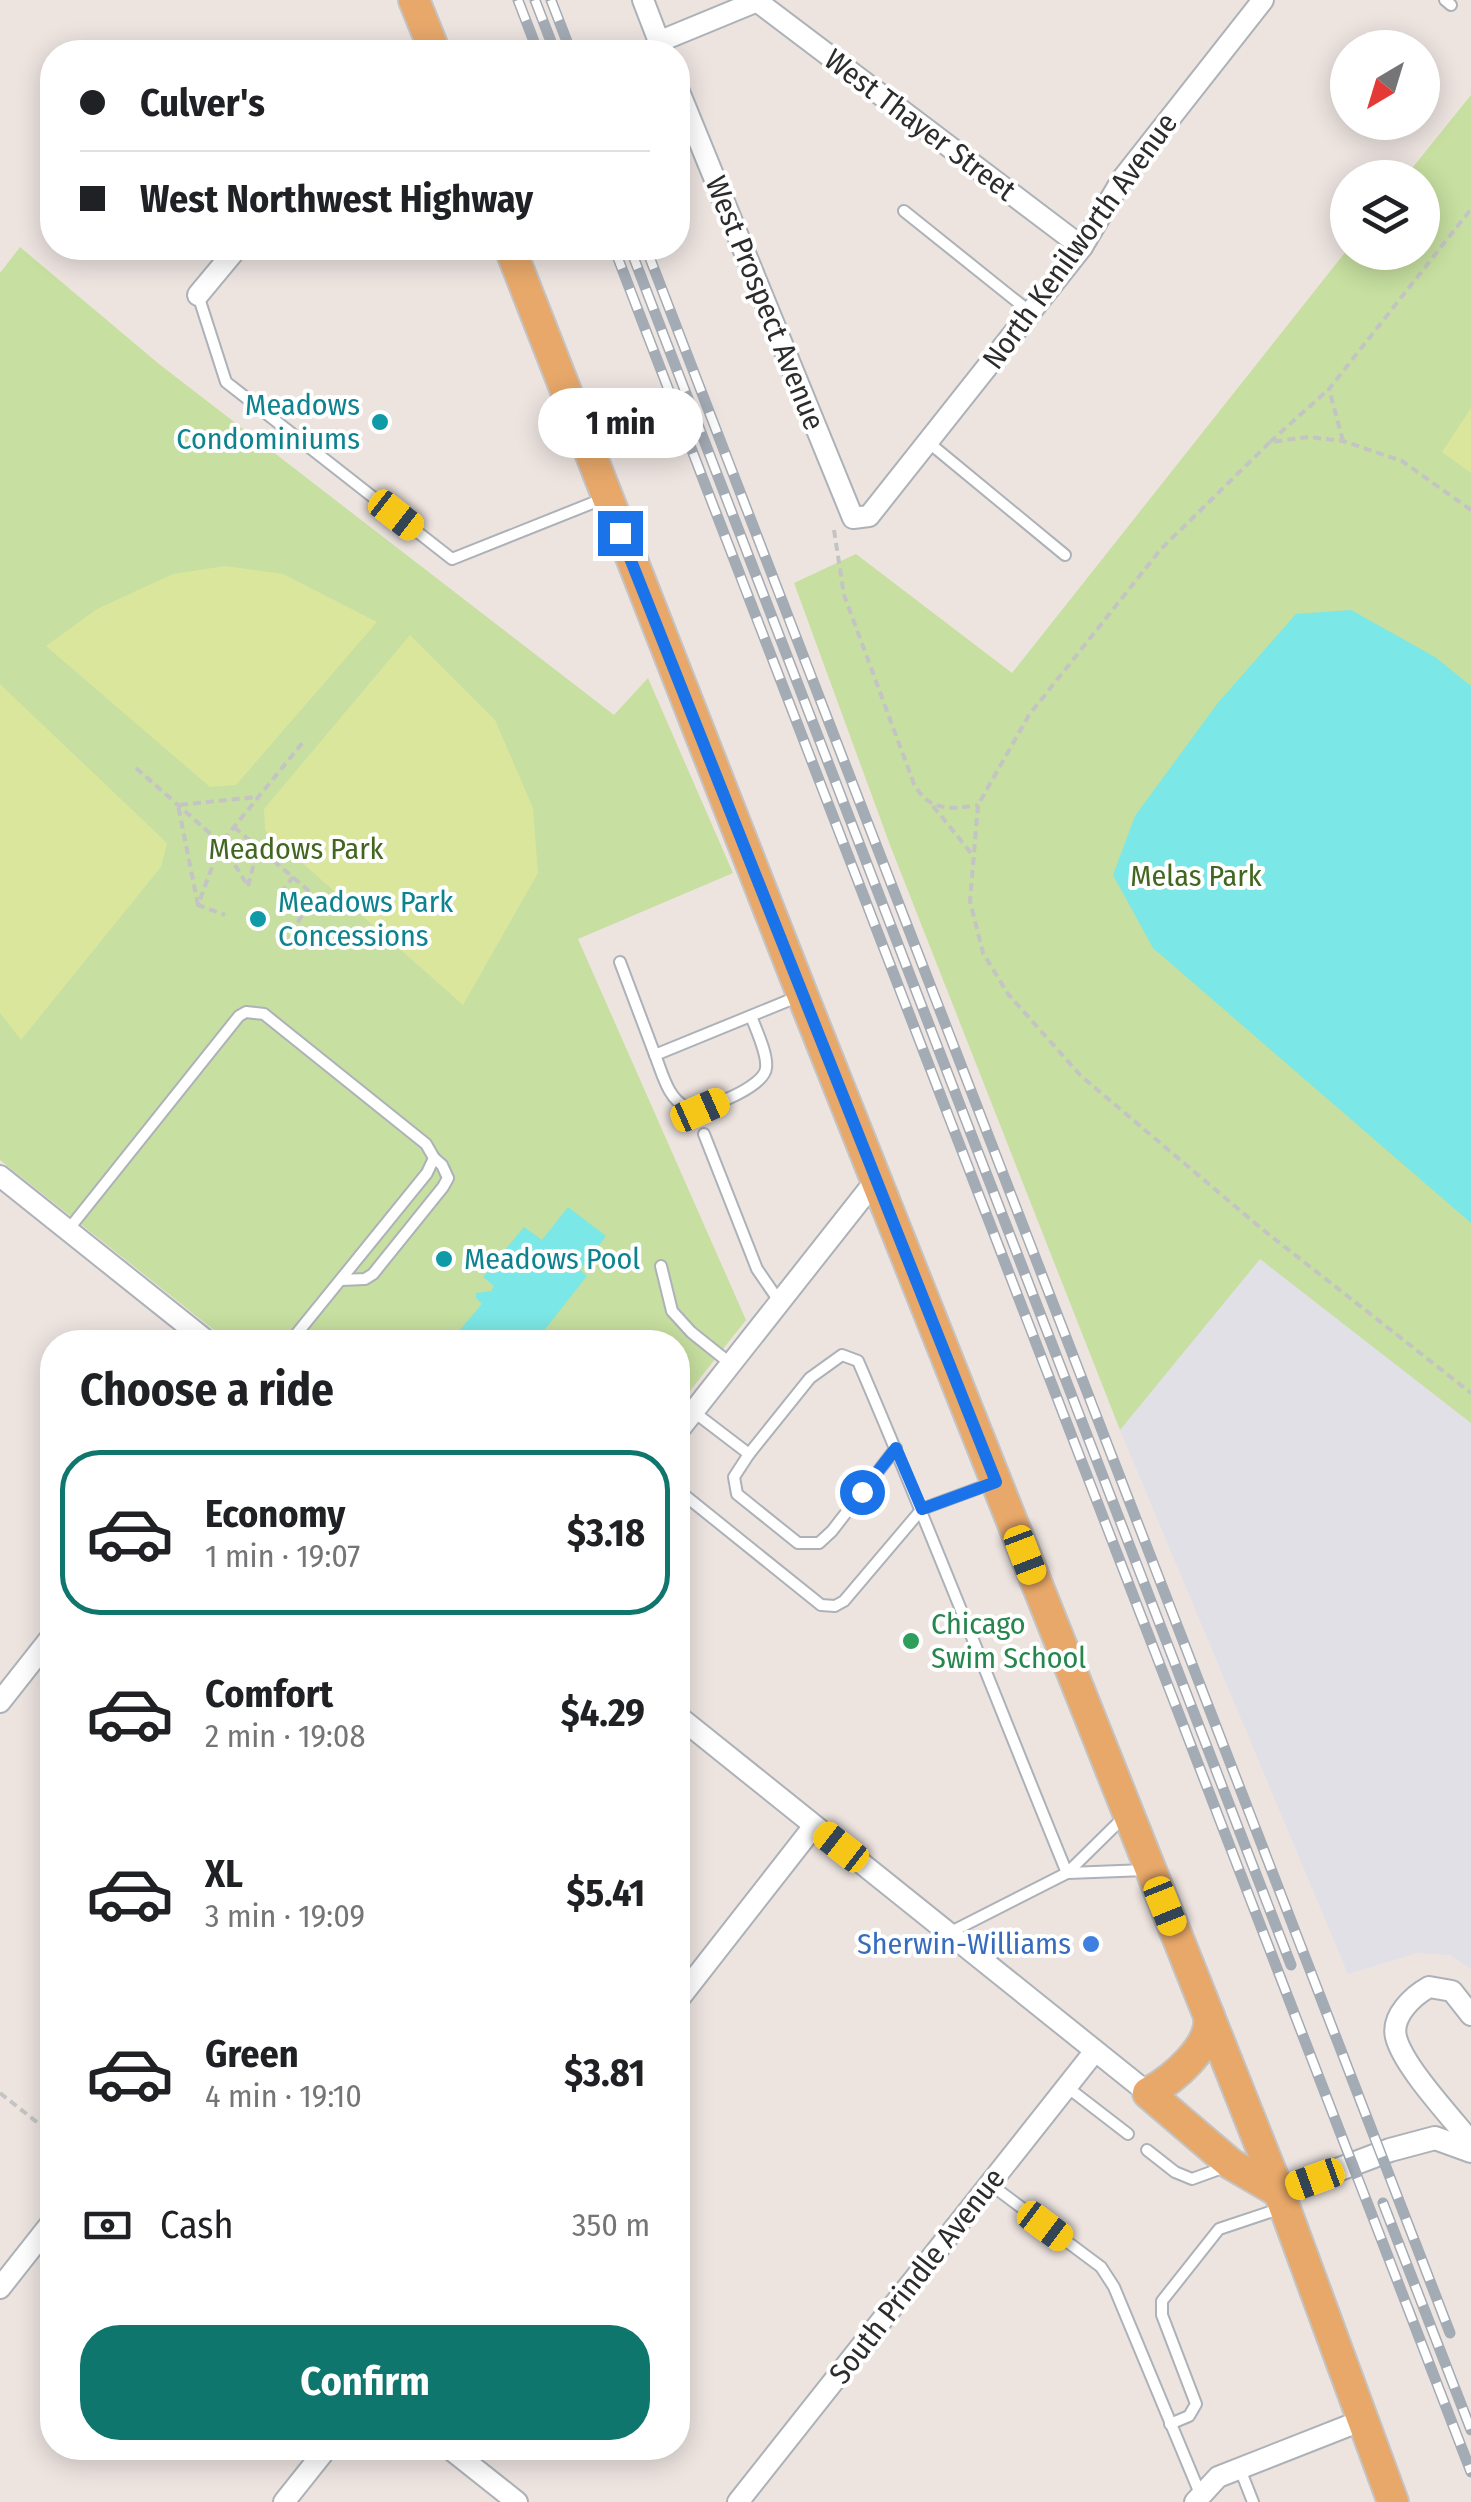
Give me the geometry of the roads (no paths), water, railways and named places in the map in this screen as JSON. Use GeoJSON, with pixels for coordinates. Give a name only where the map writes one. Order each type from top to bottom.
{"type":"FeatureCollection","features":[{"type":"Feature","properties":{"kind":"main road"},"geometry":{"type":"LineString","coordinates":[[414,0],[430,40]]}},
{"type":"Feature","properties":{"kind":"main road"},"geometry":{"type":"LineString","coordinates":[[515,260],[1282,2200],[1393,2502]]}},
{"type":"Feature","properties":{"kind":"main road"},"geometry":{"type":"LineString","coordinates":[[1209,2016],[1210,2030],[1200,2047],[1166,2082],[1148,2093],[1231,2164],[1282,2200]]}},
{"type":"Feature","properties":{"kind":"street"},"geometry":{"type":"LineString","coordinates":[[642,0],[658,40]]}},
{"type":"Feature","properties":{"kind":"street","name":"North Kenilworth Avenue"},"geometry":{"type":"LineString","coordinates":[[853,518],[869,516],[928,442],[1082,247],[1122,178],[1263,0]]}},
{"type":"Feature","properties":{"kind":"street"},"geometry":{"type":"LineString","coordinates":[[676,40],[759,1]]}},
{"type":"Feature","properties":{"kind":"street","name":"West Thayer Street"},"geometry":{"type":"LineString","coordinates":[[759,1],[1082,247]]}},
{"type":"Feature","properties":{"kind":"street","name":"West Prospect Avenue"},"geometry":{"type":"LineString","coordinates":[[690,118],[853,518]]}},
{"type":"Feature","properties":{"kind":"street"},"geometry":{"type":"LineString","coordinates":[[198,295],[227,260]]}},
{"type":"Feature","properties":{"kind":"street"},"geometry":{"type":"LineString","coordinates":[[0,1176],[193,1330]]}},
{"type":"Feature","properties":{"kind":"street"},"geometry":{"type":"LineString","coordinates":[[690,1416],[876,1180]]}},
{"type":"Feature","properties":{"kind":"street"},"geometry":{"type":"LineString","coordinates":[[0,1702],[40,1651]]}},
{"type":"Feature","properties":{"kind":"street"},"geometry":{"type":"LineString","coordinates":[[690,1726],[1148,2093]]}},
{"type":"Feature","properties":{"kind":"street"},"geometry":{"type":"LineString","coordinates":[[690,1985],[814,1826]]}},
{"type":"Feature","properties":{"kind":"street"},"geometry":{"type":"LineString","coordinates":[[1471,2016],[1452,1992],[1429,1987],[1414,1995],[1398,2018],[1395,2035],[1409,2064],[1471,2142]]}},
{"type":"Feature","properties":{"kind":"street","name":"South Prindle Avenue"},"geometry":{"type":"LineString","coordinates":[[738,2502],[1096,2051]]}},
{"type":"Feature","properties":{"kind":"street"},"geometry":{"type":"LineString","coordinates":[[1282,2200],[1390,2150],[1435,2138],[1471,2151]]}},
{"type":"Feature","properties":{"kind":"street"},"geometry":{"type":"LineString","coordinates":[[0,2288],[40,2237]]}},
{"type":"Feature","properties":{"kind":"street"},"geometry":{"type":"LineString","coordinates":[[1200,2500],[1218,2477],[1363,2420]]}},
{"type":"Feature","properties":{"kind":"street"},"geometry":{"type":"LineString","coordinates":[[284,2502],[317,2460]]}},
{"type":"Feature","properties":{"kind":"street"},"geometry":{"type":"LineString","coordinates":[[464,2460],[517,2502]]}},
{"type":"Feature","properties":{"kind":"lane"},"geometry":{"type":"LineString","coordinates":[[904,211],[1030,313]]}},
{"type":"Feature","properties":{"kind":"lane"},"geometry":{"type":"LineString","coordinates":[[198,295],[226,382],[452,560],[606,497]]}},
{"type":"Feature","properties":{"kind":"lane"},"geometry":{"type":"LineString","coordinates":[[928,442],[1065,555]]}},
{"type":"Feature","properties":{"kind":"lane"},"geometry":{"type":"LineString","coordinates":[[620,962],[672,1097],[686,1107],[700,1110],[755,1086],[763,1078],[767,1067],[751,1016]]}},
{"type":"Feature","properties":{"kind":"lane"},"geometry":{"type":"LineString","coordinates":[[655,1055],[802,994]]}},
{"type":"Feature","properties":{"kind":"lane"},"geometry":{"type":"LineString","coordinates":[[68,1230],[239,1016],[246,1012],[264,1014],[426,1144],[448,1178],[373,1274],[340,1280]]}},
{"type":"Feature","properties":{"kind":"lane"},"geometry":{"type":"LineString","coordinates":[[704,1134],[757,1269],[779,1302]]}},
{"type":"Feature","properties":{"kind":"lane"},"geometry":{"type":"LineString","coordinates":[[300,1330],[426,1174],[434,1158]]}},
{"type":"Feature","properties":{"kind":"lane"},"geometry":{"type":"LineString","coordinates":[[662,1266],[672,1310],[689,1330]]}},
{"type":"Feature","properties":{"kind":"lane"},"geometry":{"type":"LineString","coordinates":[[690,1331],[731,1364]]}},
{"type":"Feature","properties":{"kind":"lane"},"geometry":{"type":"LineString","coordinates":[[896,1448],[832,1531],[819,1542],[798,1543],[737,1494],[734,1477],[810,1378],[842,1355],[858,1360],[896,1448],[922,1509],[1067,1872]]}},
{"type":"Feature","properties":{"kind":"lane"},"geometry":{"type":"LineString","coordinates":[[694,1411],[749,1454]]}},
{"type":"Feature","properties":{"kind":"lane"},"geometry":{"type":"LineString","coordinates":[[690,1500],[822,1605],[835,1606],[844,1601],[922,1509],[996,1482]]}},
{"type":"Feature","properties":{"kind":"lane"},"geometry":{"type":"LineString","coordinates":[[948,1933],[1067,1872],[1128,1814]]}},
{"type":"Feature","properties":{"kind":"lane"},"geometry":{"type":"LineString","coordinates":[[1067,1872],[1150,1870]]}},
{"type":"Feature","properties":{"kind":"lane"},"geometry":{"type":"LineString","coordinates":[[1067,2086],[1128,2134]]}},
{"type":"Feature","properties":{"kind":"lane"},"geometry":{"type":"LineString","coordinates":[[1147,2150],[1192,2180],[1231,2164]]}},
{"type":"Feature","properties":{"kind":"lane"},"geometry":{"type":"LineString","coordinates":[[990,2184],[1101,2267],[1114,2287],[1200,2500]]}},
{"type":"Feature","properties":{"kind":"lane"},"geometry":{"type":"LineString","coordinates":[[1170,2424],[1189,2416],[1196,2404],[1162,2315],[1162,2301],[1219,2229],[1282,2200]]}},
{"type":"Feature","properties":{"kind":"lane"},"geometry":{"type":"LineString","coordinates":[[1240,2468],[1252,2502]]}},
{"type":"Feature","properties":{"kind":"water"},"geometry":{"type":"Polygon","coordinates":[[[1351,610],[1435,657],[1471,686],[1471,1223],[1153,948],[1113,875],[1135,816],[1217,704],[1296,614],[1351,610]]]}},
{"type":"Feature","properties":{"kind":"water"},"geometry":{"type":"Polygon","coordinates":[[[568,1207],[606,1236],[580,1270],[587,1276],[544,1330],[460,1330],[482,1304],[476,1293],[491,1291],[494,1286],[483,1277],[524,1227],[542,1240],[568,1207]]]}},
{"type":"Feature","properties":{"kind":"railway"},"geometry":{"type":"LineString","coordinates":[[518,0],[533,40]]}},
{"type":"Feature","properties":{"kind":"railway"},"geometry":{"type":"LineString","coordinates":[[535,0],[550,40]]}},
{"type":"Feature","properties":{"kind":"railway"},"geometry":{"type":"LineString","coordinates":[[551,0],[566,40]]}},
{"type":"Feature","properties":{"kind":"railway"},"geometry":{"type":"LineString","coordinates":[[619,260],[1471,2472]]}},
{"type":"Feature","properties":{"kind":"railway"},"geometry":{"type":"LineString","coordinates":[[635,260],[1291,1965]]}},
{"type":"Feature","properties":{"kind":"railway"},"geometry":{"type":"LineString","coordinates":[[651,260],[1450,2333]]}},
{"type":"Feature","properties":{"kind":"railway"},"geometry":{"type":"LineString","coordinates":[[1383,2203],[1471,2430]]}},
{"type":"Feature","properties":{"kind":"place","name":"Meadows Condominiums"},"geometry":{"type":"Point","coordinates":[380,422]}},
{"type":"Feature","properties":{"kind":"place","name":"Meadows Park Concessions"},"geometry":{"type":"Point","coordinates":[258,919]}},
{"type":"Feature","properties":{"kind":"place","name":"Meadows Pool"},"geometry":{"type":"Point","coordinates":[444,1259]}},
{"type":"Feature","properties":{"kind":"place","name":"Chicago Swim School"},"geometry":{"type":"Point","coordinates":[911,1641]}},
{"type":"Feature","properties":{"kind":"place","name":"Sherwin-Williams"},"geometry":{"type":"Point","coordinates":[1091,1944]}},
{"type":"Feature","properties":{"kind":"park label","name":"Meadows Park"},"geometry":{"type":"Point","coordinates":[296,849]}},
{"type":"Feature","properties":{"kind":"park label","name":"Melas Park"},"geometry":{"type":"Point","coordinates":[1196,876]}}]}
